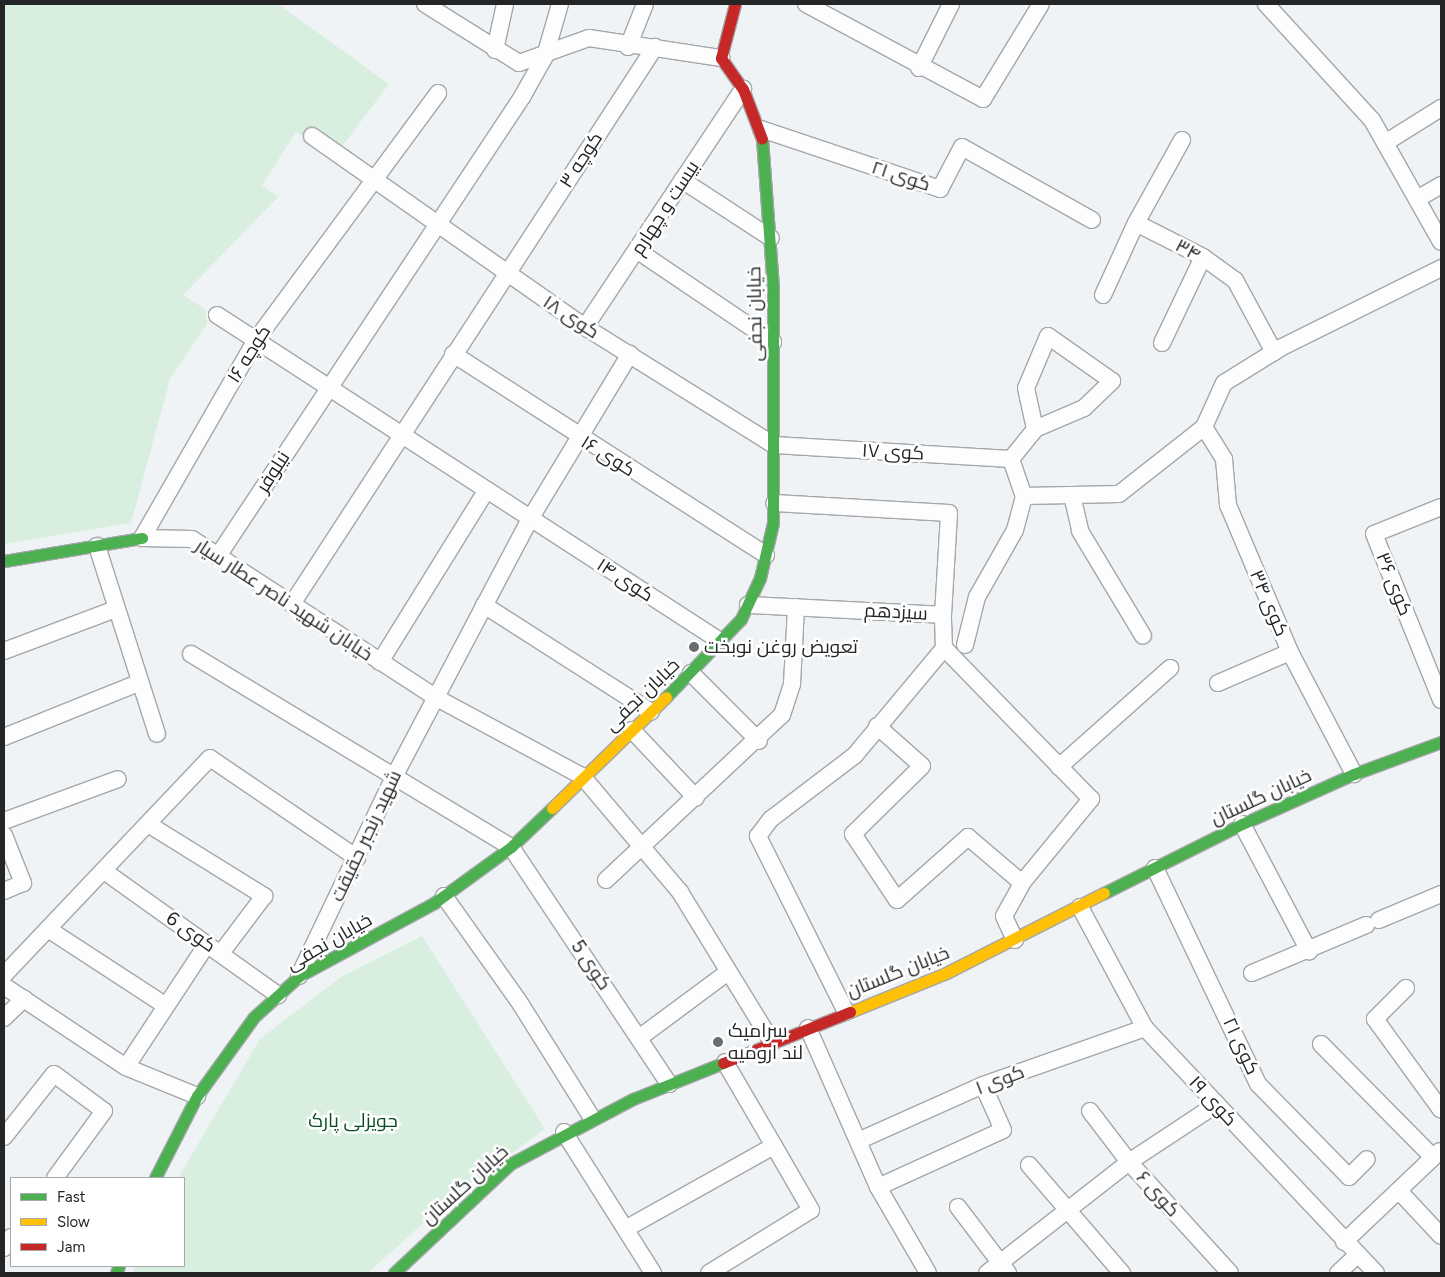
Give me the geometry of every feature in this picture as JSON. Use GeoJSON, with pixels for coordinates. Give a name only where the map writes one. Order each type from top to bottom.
{"type":"FeatureCollection","features":[{"type":"Feature","properties":{"kind":"street"},"geometry":{"type":"LineString","coordinates":[[425,4],[495,50],[519,63],[545,56],[589,38],[628,47],[655,47],[721,58],[727,21],[735,4]]}},
{"type":"Feature","properties":{"kind":"street"},"geometry":{"type":"LineString","coordinates":[[495,50],[505,4]]}},
{"type":"Feature","properties":{"kind":"street","name":"نیلوفر"},"geometry":{"type":"LineString","coordinates":[[218,556],[328,387],[440,226],[545,56],[560,4]]}},
{"type":"Feature","properties":{"kind":"street"},"geometry":{"type":"LineString","coordinates":[[628,47],[645,4]]}},
{"type":"Feature","properties":{"kind":"street"},"geometry":{"type":"LineString","coordinates":[[806,4],[919,68],[983,99],[1041,4]]}},
{"type":"Feature","properties":{"kind":"street"},"geometry":{"type":"LineString","coordinates":[[919,68],[951,4]]}},
{"type":"Feature","properties":{"kind":"street"},"geometry":{"type":"LineString","coordinates":[[1266,4],[1372,120],[1441,242]]}},
{"type":"Feature","properties":{"kind":"street","name":"کوچه ۳"},"geometry":{"type":"LineString","coordinates":[[292,604],[403,436],[453,354],[655,47]]}},
{"type":"Feature","properties":{"kind":"street","name":"خیابان نجفی"},"geometry":{"type":"LineString","coordinates":[[156,1177],[197,1096],[254,1017],[299,976],[444,896],[511,847],[582,776],[691,673],[720,641],[748,604],[766,555],[774,503],[771,238],[761,129],[743,90],[721,58]]}},
{"type":"Feature","properties":{"kind":"street","name":"بیست و چهارم"},"geometry":{"type":"LineString","coordinates":[[585,327],[638,251],[682,180],[743,90]]}},
{"type":"Feature","properties":{"kind":"street","name":"کوچه ۱۶"},"geometry":{"type":"LineString","coordinates":[[142,538],[256,340],[438,93]]}},
{"type":"Feature","properties":{"kind":"street"},"geometry":{"type":"LineString","coordinates":[[1385,143],[1441,108]]}},
{"type":"Feature","properties":{"kind":"street","name":"کوی ۲۱"},"geometry":{"type":"LineString","coordinates":[[761,129],[940,189],[962,147],[1092,220]]}},
{"type":"Feature","properties":{"kind":"street","name":"کوی ۱۸"},"geometry":{"type":"LineString","coordinates":[[312,136],[372,181],[585,327],[774,446]]}},
{"type":"Feature","properties":{"kind":"street"},"geometry":{"type":"LineString","coordinates":[[1102,295],[1136,223],[1182,140]]}},
{"type":"Feature","properties":{"kind":"street"},"geometry":{"type":"LineString","coordinates":[[682,180],[771,238]]}},
{"type":"Feature","properties":{"kind":"street"},"geometry":{"type":"LineString","coordinates":[[1417,199],[1441,185]]}},
{"type":"Feature","properties":{"kind":"street","name":"۳۴"},"geometry":{"type":"LineString","coordinates":[[1136,223],[1203,257],[1235,280],[1274,352]]}},
{"type":"Feature","properties":{"kind":"street"},"geometry":{"type":"LineString","coordinates":[[638,251],[773,342]]}},
{"type":"Feature","properties":{"kind":"street"},"geometry":{"type":"LineString","coordinates":[[1162,343],[1203,257]]}},
{"type":"Feature","properties":{"kind":"street"},"geometry":{"type":"LineString","coordinates":[[1024,496],[1119,494],[1204,427],[1224,383],[1274,352],[1441,268]]}},
{"type":"Feature","properties":{"kind":"street","name":"کوی ۱۴"},"geometry":{"type":"LineString","coordinates":[[217,314],[486,491],[720,641]]}},
{"type":"Feature","properties":{"kind":"street"},"geometry":{"type":"LineString","coordinates":[[965,645],[978,597],[1015,530],[1024,496],[1011,459],[1035,429],[1084,408],[1112,381],[1048,336],[1026,388],[1035,429]]}},
{"type":"Feature","properties":{"kind":"street","name":"کوی ۱۶"},"geometry":{"type":"LineString","coordinates":[[453,354],[578,437],[766,555]]}},
{"type":"Feature","properties":{"kind":"street","name":"شهید رنجبر حقیقت"},"geometry":{"type":"LineString","coordinates":[[299,976],[395,775],[435,697],[530,519],[630,354]]}},
{"type":"Feature","properties":{"kind":"street","name":"کوی ۳۴"},"geometry":{"type":"LineString","coordinates":[[1204,427],[1224,459],[1228,505],[1290,652],[1354,774]]}},
{"type":"Feature","properties":{"kind":"street","name":"کوی ۱۷"},"geometry":{"type":"LineString","coordinates":[[774,446],[1011,459]]}},
{"type":"Feature","properties":{"kind":"street"},"geometry":{"type":"LineString","coordinates":[[380,662],[486,491]]}},
{"type":"Feature","properties":{"kind":"street"},"geometry":{"type":"LineString","coordinates":[[1072,495],[1080,531],[1144,636]]}},
{"type":"Feature","properties":{"kind":"street","name":"سیزدهم"},"geometry":{"type":"LineString","coordinates":[[748,604],[942,615],[949,513],[774,503]]}},
{"type":"Feature","properties":{"kind":"street","name":"کوی ۳۶"},"geometry":{"type":"LineString","coordinates":[[1441,506],[1374,534],[1441,700]]}},
{"type":"Feature","properties":{"kind":"street","name":"خیابان شهید ناصر عطار سیار"},"geometry":{"type":"LineString","coordinates":[[4,560],[142,538],[192,539],[435,697],[582,776],[643,844],[680,892],[772,1042]]}},
{"type":"Feature","properties":{"kind":"street"},"geometry":{"type":"LineString","coordinates":[[97,546],[138,683],[157,734]]}},
{"type":"Feature","properties":{"kind":"street"},"geometry":{"type":"LineString","coordinates":[[484,605],[651,712]]}},
{"type":"Feature","properties":{"kind":"street"},"geometry":{"type":"LineString","coordinates":[[606,880],[643,844],[759,741],[782,715],[792,684],[796,607]]}},
{"type":"Feature","properties":{"kind":"street"},"geometry":{"type":"LineString","coordinates":[[4,651],[116,609]]}},
{"type":"Feature","properties":{"kind":"street"},"geometry":{"type":"LineString","coordinates":[[942,615],[944,648],[1091,799],[1022,883],[1004,916],[1015,940]]}},
{"type":"Feature","properties":{"kind":"street"},"geometry":{"type":"LineString","coordinates":[[846,1012],[758,836],[771,819],[855,755],[877,726],[944,648]]}},
{"type":"Feature","properties":{"kind":"street"},"geometry":{"type":"LineString","coordinates":[[1218,683],[1290,652]]}},
{"type":"Feature","properties":{"kind":"street"},"geometry":{"type":"LineString","coordinates":[[192,654],[395,775],[511,847]]}},
{"type":"Feature","properties":{"kind":"street"},"geometry":{"type":"LineString","coordinates":[[1059,767],[1170,668]]}},
{"type":"Feature","properties":{"kind":"street"},"geometry":{"type":"LineString","coordinates":[[691,673],[759,741]]}},
{"type":"Feature","properties":{"kind":"street"},"geometry":{"type":"LineString","coordinates":[[4,738],[138,683]]}},
{"type":"Feature","properties":{"kind":"street"},"geometry":{"type":"LineString","coordinates":[[877,726],[922,766],[853,834],[897,900],[968,837],[1022,883]]}},
{"type":"Feature","properties":{"kind":"street"},"geometry":{"type":"LineString","coordinates":[[632,730],[696,798]]}},
{"type":"Feature","properties":{"kind":"street","name":"خیابان گلستان"},"geometry":{"type":"LineString","coordinates":[[394,1273],[510,1164],[564,1132],[669,1084],[808,1028],[1015,940],[1242,824],[1354,774],[1441,742]]}},
{"type":"Feature","properties":{"kind":"street"},"geometry":{"type":"LineString","coordinates":[[4,976],[210,758],[357,858]]}},
{"type":"Feature","properties":{"kind":"street"},"geometry":{"type":"LineString","coordinates":[[4,821],[118,779]]}},
{"type":"Feature","properties":{"kind":"street"},"geometry":{"type":"LineString","coordinates":[[148,824],[264,896],[221,953]]}},
{"type":"Feature","properties":{"kind":"street"},"geometry":{"type":"LineString","coordinates":[[1242,824],[1309,951]]}},
{"type":"Feature","properties":{"kind":"street"},"geometry":{"type":"LineString","coordinates":[[4,835],[23,883],[4,891]]}},
{"type":"Feature","properties":{"kind":"street","name":"کوی 5"},"geometry":{"type":"LineString","coordinates":[[511,847],[669,1084]]}},
{"type":"Feature","properties":{"kind":"street","name":"کوی ۲۱"},"geometry":{"type":"LineString","coordinates":[[1156,868],[1258,1084],[1350,1177],[1367,1159]]}},
{"type":"Feature","properties":{"kind":"street","name":"کوی 6"},"geometry":{"type":"LineString","coordinates":[[104,871],[278,995]]}},
{"type":"Feature","properties":{"kind":"street"},"geometry":{"type":"LineString","coordinates":[[1252,973],[1309,951],[1441,894]]}},
{"type":"Feature","properties":{"kind":"street"},"geometry":{"type":"LineString","coordinates":[[444,896],[518,1000],[592,1118]]}},
{"type":"Feature","properties":{"kind":"street","name":"کوی ۱۹"},"geometry":{"type":"LineString","coordinates":[[1080,907],[1145,1028],[1344,1242],[1376,1273]]}},
{"type":"Feature","properties":{"kind":"street"},"geometry":{"type":"LineString","coordinates":[[48,929],[166,1006]]}},
{"type":"Feature","properties":{"kind":"street"},"geometry":{"type":"LineString","coordinates":[[126,1067],[207,944]]}},
{"type":"Feature","properties":{"kind":"street"},"geometry":{"type":"LineString","coordinates":[[639,1038],[728,972]]}},
{"type":"Feature","properties":{"kind":"street"},"geometry":{"type":"LineString","coordinates":[[4,986],[126,1067],[197,1096]]}},
{"type":"Feature","properties":{"kind":"street"},"geometry":{"type":"LineString","coordinates":[[1406,988],[1375,1019],[1441,1110]]}},
{"type":"Feature","properties":{"kind":"street"},"geometry":{"type":"LineString","coordinates":[[4,1018],[24,999]]}},
{"type":"Feature","properties":{"kind":"street"},"geometry":{"type":"LineString","coordinates":[[808,1028],[878,1187],[928,1273]]}},
{"type":"Feature","properties":{"kind":"street","name":"کوی ۱"},"geometry":{"type":"LineString","coordinates":[[858,1141],[983,1085],[1145,1028]]}},
{"type":"Feature","properties":{"kind":"street"},"geometry":{"type":"LineString","coordinates":[[1321,1044],[1437,1153],[1400,1192],[1344,1242]]}},
{"type":"Feature","properties":{"kind":"street"},"geometry":{"type":"LineString","coordinates":[[710,1273],[811,1210],[724,1062]]}},
{"type":"Feature","properties":{"kind":"street"},"geometry":{"type":"LineString","coordinates":[[4,1137],[54,1074],[104,1111],[56,1177]]}},
{"type":"Feature","properties":{"kind":"street"},"geometry":{"type":"LineString","coordinates":[[878,1187],[1003,1130],[983,1085]]}},
{"type":"Feature","properties":{"kind":"street"},"geometry":{"type":"LineString","coordinates":[[958,1207],[998,1270],[1066,1211],[1129,1162],[1217,1104]]}},
{"type":"Feature","properties":{"kind":"street","name":"کوی ۶"},"geometry":{"type":"LineString","coordinates":[[1090,1111],[1129,1162],[1230,1273]]}},
{"type":"Feature","properties":{"kind":"street"},"geometry":{"type":"LineString","coordinates":[[564,1132],[627,1228],[653,1273]]}},
{"type":"Feature","properties":{"kind":"street"},"geometry":{"type":"LineString","coordinates":[[627,1228],[774,1146]]}},
{"type":"Feature","properties":{"kind":"street"},"geometry":{"type":"LineString","coordinates":[[1029,1165],[1066,1211],[1122,1273]]}},
{"type":"Feature","properties":{"kind":"street"},"geometry":{"type":"LineString","coordinates":[[1400,1192],[1441,1236]]}},
{"type":"Feature","properties":{"kind":"street"},"geometry":{"type":"LineString","coordinates":[[1338,1273],[1357,1255]]}},
{"type":"Feature","properties":{"kind":"green space"},"geometry":{"type":"Polygon","coordinates":[[[4,4],[278,4],[389,84],[335,156],[296,132],[262,185],[278,197],[183,295],[205,309],[207,324],[170,379],[131,523],[4,544],[4,4]]]}},
{"type":"Feature","properties":{"kind":"green space","name":"جویزلی پارک"},"geometry":{"type":"Polygon","coordinates":[[[422,936],[545,1129],[451,1198],[368,1273],[133,1273],[135,1267],[185,1267],[185,1177],[179,1177],[260,1039],[341,977],[422,936]]]}},
{"type":"Feature","properties":{"kind":"traffic: fast"},"geometry":{"type":"LineString","coordinates":[[666,697],[741,619],[760,578],[773,523],[773,288],[762,139]]}},
{"type":"Feature","properties":{"kind":"traffic: fast"},"geometry":{"type":"LineString","coordinates":[[4,561],[142,538]]}},
{"type":"Feature","properties":{"kind":"traffic: fast"},"geometry":{"type":"LineString","coordinates":[[1104,893],[1242,824],[1354,774],[1441,742]]}},
{"type":"Feature","properties":{"kind":"traffic: fast"},"geometry":{"type":"LineString","coordinates":[[156,1177],[197,1096],[254,1017],[299,976],[434,903],[511,847],[552,808]]}},
{"type":"Feature","properties":{"kind":"traffic: fast"},"geometry":{"type":"LineString","coordinates":[[394,1273],[510,1164],[633,1099],[723,1063]]}},
{"type":"Feature","properties":{"kind":"traffic: fast"},"geometry":{"type":"LineString","coordinates":[[116,1273],[119,1267]]}},
{"type":"Feature","properties":{"kind":"traffic: slow"},"geometry":{"type":"LineString","coordinates":[[552,808],[666,697]]}},
{"type":"Feature","properties":{"kind":"traffic: slow"},"geometry":{"type":"LineString","coordinates":[[850,1012],[946,973],[1104,893]]}},
{"type":"Feature","properties":{"kind":"traffic: jam"},"geometry":{"type":"LineString","coordinates":[[735,4],[721,58],[743,89],[762,139]]}},
{"type":"Feature","properties":{"kind":"traffic: jam"},"geometry":{"type":"LineString","coordinates":[[723,1063],[850,1012]]}},
{"type":"Feature","properties":{"kind":"place","name":"تعویض روغن نوبخت"},"geometry":{"type":"Point","coordinates":[694,647]}},
{"type":"Feature","properties":{"kind":"place","name":"سرامیک لند ارومیه"},"geometry":{"type":"Point","coordinates":[718,1042]}}]}
